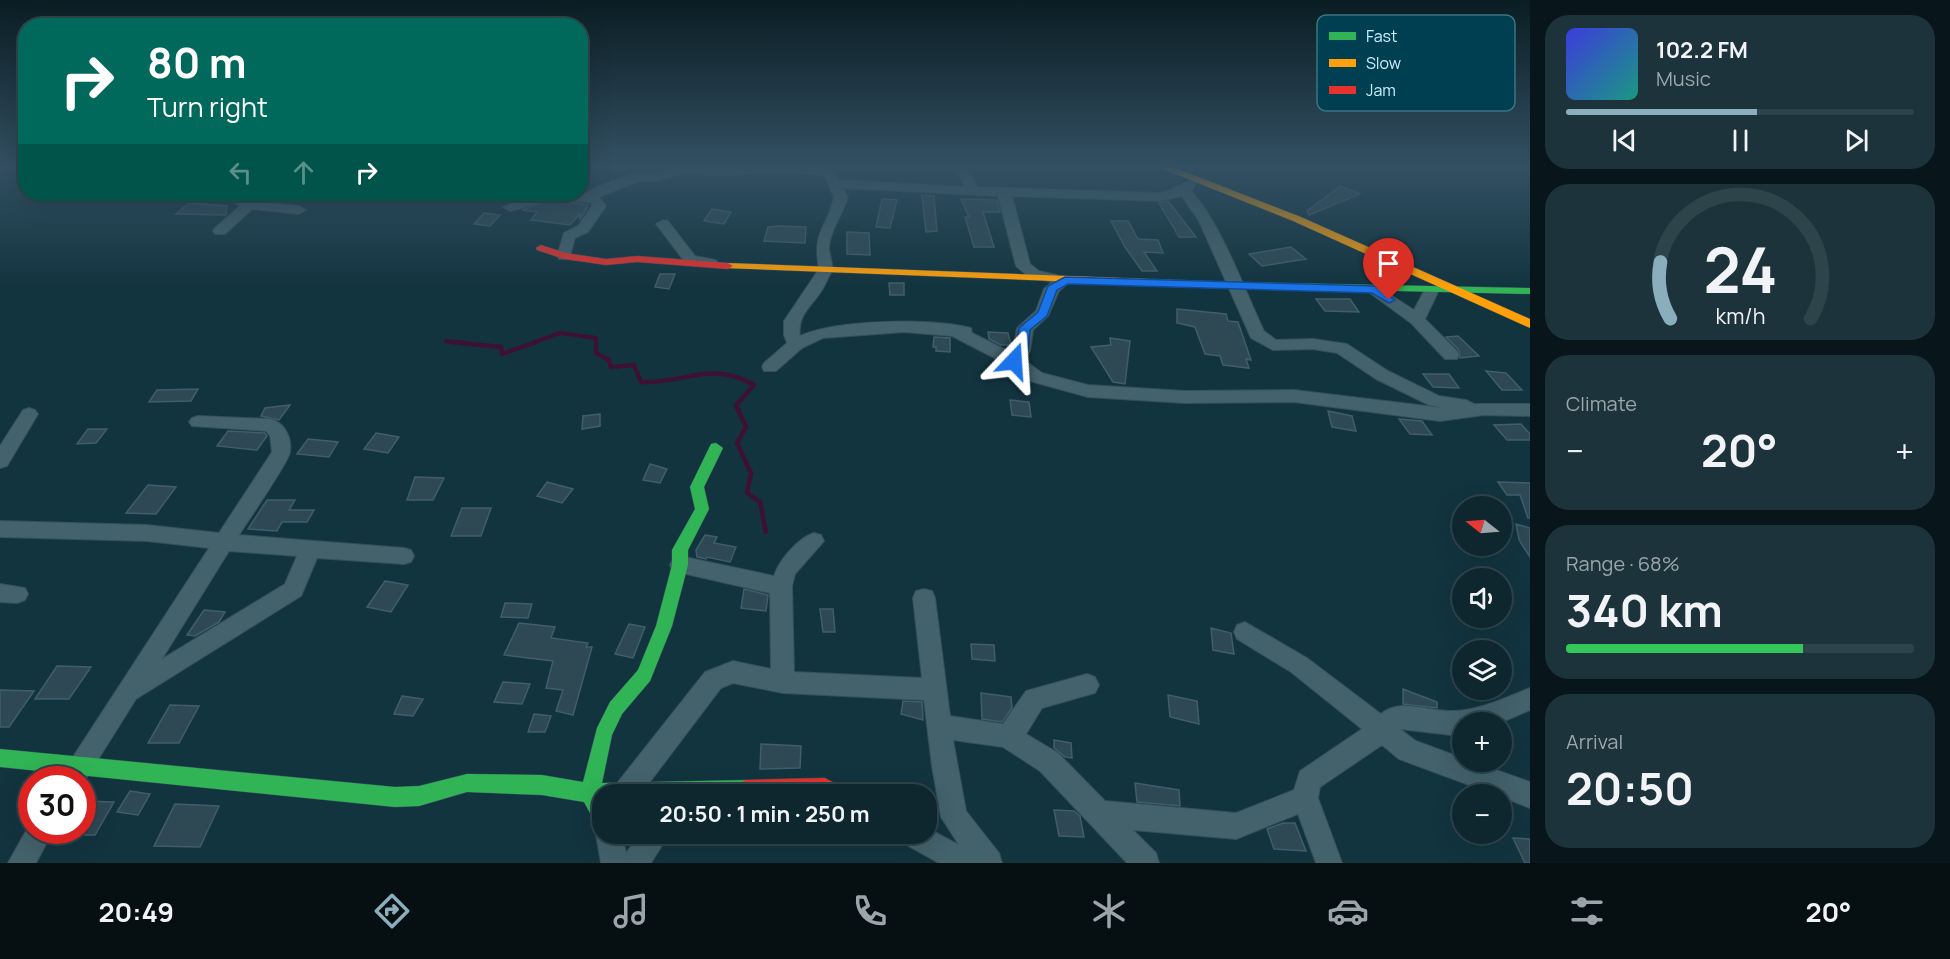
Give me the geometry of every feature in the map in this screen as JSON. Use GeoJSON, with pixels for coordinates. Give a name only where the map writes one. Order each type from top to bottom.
{"type":"FeatureCollection","features":[{"type":"Feature","properties":{"kind":"street"},"geometry":{"type":"LineString","coordinates":[[220,231],[240,207]]}},
{"type":"Feature","properties":{"kind":"street"},"geometry":{"type":"LineString","coordinates":[[286,207],[299,210]]}},
{"type":"Feature","properties":{"kind":"street"},"geometry":{"type":"LineString","coordinates":[[564,256],[569,236],[583,229],[598,207]]}},
{"type":"Feature","properties":{"kind":"street"},"geometry":{"type":"LineString","coordinates":[[796,344],[790,334],[792,321],[798,307],[813,291],[826,268],[822,248],[825,233],[838,207]]}},
{"type":"Feature","properties":{"kind":"street"},"geometry":{"type":"LineString","coordinates":[[1008,207],[1023,266],[1034,274],[1061,280]]}},
{"type":"Feature","properties":{"kind":"street"},"geometry":{"type":"LineString","coordinates":[[1198,207],[1257,334],[1273,345],[1313,344],[1341,348],[1382,375],[1435,401],[1484,409],[1530,410]]}},
{"type":"Feature","properties":{"kind":"street"},"geometry":{"type":"LineString","coordinates":[[1269,207],[1530,324]]}},
{"type":"Feature","properties":{"kind":"street"},"geometry":{"type":"LineString","coordinates":[[663,224],[690,259],[727,266]]}},
{"type":"Feature","properties":{"kind":"street"},"geometry":{"type":"LineString","coordinates":[[541,248],[564,256],[606,261],[637,259],[727,266],[826,268],[1236,286],[1530,291]]}},
{"type":"Feature","properties":{"kind":"street"},"geometry":{"type":"LineString","coordinates":[[1014,361],[1022,351],[1025,328],[1043,313],[1052,289],[1061,280]]}},
{"type":"Feature","properties":{"kind":"street"},"geometry":{"type":"LineString","coordinates":[[1375,290],[1417,320],[1450,355]]}},
{"type":"Feature","properties":{"kind":"street"},"geometry":{"type":"LineString","coordinates":[[1417,320],[1431,290]]}},
{"type":"Feature","properties":{"kind":"street"},"geometry":{"type":"LineString","coordinates":[[770,367],[796,344],[820,333],[875,327],[953,330],[982,335]]}},
{"type":"Feature","properties":{"kind":"street"},"geometry":{"type":"LineString","coordinates":[[953,330],[1014,361],[1036,377],[1088,391],[1185,397],[1294,396],[1440,415],[1484,409]]}},
{"type":"Feature","properties":{"kind":"street"},"geometry":{"type":"LineString","coordinates":[[0,460],[29,414]]}},
{"type":"Feature","properties":{"kind":"street"},"geometry":{"type":"LineString","coordinates":[[80,766],[282,453],[279,434],[271,424],[198,422]]}},
{"type":"Feature","properties":{"kind":"street"},"geometry":{"type":"LineString","coordinates":[[592,797],[590,793],[603,734],[616,708],[644,675],[664,626],[680,565],[680,550],[702,510],[697,487],[716,448]]}},
{"type":"Feature","properties":{"kind":"street"},"geometry":{"type":"LineString","coordinates":[[0,529],[147,533],[224,542],[404,556]]}},
{"type":"Feature","properties":{"kind":"street"},"geometry":{"type":"LineString","coordinates":[[783,681],[781,586],[786,570],[814,541]]}},
{"type":"Feature","properties":{"kind":"street"},"geometry":{"type":"LineString","coordinates":[[127,692],[293,590],[311,548]]}},
{"type":"Feature","properties":{"kind":"street"},"geometry":{"type":"LineString","coordinates":[[680,565],[781,586]]}},
{"type":"Feature","properties":{"kind":"street"},"geometry":{"type":"LineString","coordinates":[[924,598],[934,690],[954,817],[989,863]]}},
{"type":"Feature","properties":{"kind":"street"},"geometry":{"type":"LineString","coordinates":[[1245,632],[1299,665],[1408,750],[1530,795]]}},
{"type":"Feature","properties":{"kind":"street"},"geometry":{"type":"LineString","coordinates":[[632,784],[713,680],[733,672],[783,681],[934,690]]}},
{"type":"Feature","properties":{"kind":"street"},"geometry":{"type":"LineString","coordinates":[[1007,736],[1016,727],[1034,699],[1087,685]]}},
{"type":"Feature","properties":{"kind":"street"},"geometry":{"type":"LineString","coordinates":[[1329,863],[1305,798],[1310,780],[1382,730],[1396,717],[1451,723],[1497,713],[1530,699]]}},
{"type":"Feature","properties":{"kind":"street"},"geometry":{"type":"LineString","coordinates":[[939,726],[1007,736],[1049,762],[1146,863]]}},
{"type":"Feature","properties":{"kind":"street"},"geometry":{"type":"LineString","coordinates":[[0,758],[43,766]]}},
{"type":"Feature","properties":{"kind":"street"},"geometry":{"type":"LineString","coordinates":[[96,774],[395,797],[419,796],[467,783],[542,786],[590,793]]}},
{"type":"Feature","properties":{"kind":"street"},"geometry":{"type":"LineString","coordinates":[[1100,814],[1236,826],[1305,798]]}},
{"type":"Feature","properties":{"kind":"street"},"geometry":{"type":"LineString","coordinates":[[21,863],[32,844]]}},
{"type":"Feature","properties":{"kind":"street"},"geometry":{"type":"LineString","coordinates":[[611,844],[614,863]]}},
{"type":"Feature","properties":{"kind":"street"},"geometry":{"type":"LineString","coordinates":[[635,863],[649,844]]}},
{"type":"Feature","properties":{"kind":"street"},"geometry":{"type":"LineString","coordinates":[[931,844],[961,863]]}},
{"type":"Feature","properties":{"kind":"building"},"geometry":{"type":"Polygon","coordinates":[[[184,207],[227,207],[226,215],[176,214],[184,207]]]}},
{"type":"Feature","properties":{"kind":"building"},"geometry":{"type":"Polygon","coordinates":[[[529,207],[587,207],[580,219],[580,214],[570,225],[531,220],[537,212],[522,210],[529,207]]]}},
{"type":"Feature","properties":{"kind":"building"},"geometry":{"type":"Polygon","coordinates":[[[880,207],[895,207],[890,228],[876,227],[880,207]]]}},
{"type":"Feature","properties":{"kind":"building"},"geometry":{"type":"Polygon","coordinates":[[[923,207],[935,207],[937,231],[926,232],[923,207]]]}},
{"type":"Feature","properties":{"kind":"building"},"geometry":{"type":"Polygon","coordinates":[[[965,207],[999,207],[1000,212],[983,212],[994,247],[974,247],[965,217],[969,217],[965,207]]]}},
{"type":"Feature","properties":{"kind":"building"},"geometry":{"type":"Polygon","coordinates":[[[1162,207],[1173,207],[1196,237],[1179,237],[1162,207]]]}},
{"type":"Feature","properties":{"kind":"building"},"geometry":{"type":"Polygon","coordinates":[[[1312,207],[1328,207],[1309,215],[1307,211],[1312,207]]]}},
{"type":"Feature","properties":{"kind":"building"},"geometry":{"type":"Polygon","coordinates":[[[712,209],[731,212],[724,224],[704,221],[712,209]]]}},
{"type":"Feature","properties":{"kind":"building"},"geometry":{"type":"Polygon","coordinates":[[[484,213],[500,215],[490,226],[474,224],[484,213]]]}},
{"type":"Feature","properties":{"kind":"building"},"geometry":{"type":"Polygon","coordinates":[[[1111,221],[1128,221],[1138,239],[1158,240],[1163,253],[1144,252],[1157,271],[1142,271],[1125,247],[1111,221]]]}},
{"type":"Feature","properties":{"kind":"building"},"geometry":{"type":"Polygon","coordinates":[[[768,227],[806,227],[805,243],[764,241],[768,227]]]}},
{"type":"Feature","properties":{"kind":"building"},"geometry":{"type":"Polygon","coordinates":[[[847,232],[869,233],[870,255],[847,254],[847,232]]]}},
{"type":"Feature","properties":{"kind":"building"},"geometry":{"type":"Polygon","coordinates":[[[1291,247],[1306,259],[1262,266],[1249,254],[1291,247]]]}},
{"type":"Feature","properties":{"kind":"building"},"geometry":{"type":"Polygon","coordinates":[[[660,274],[675,274],[669,289],[655,287],[660,274]]]}},
{"type":"Feature","properties":{"kind":"building"},"geometry":{"type":"Polygon","coordinates":[[[889,283],[904,283],[904,295],[890,295],[889,283]]]}},
{"type":"Feature","properties":{"kind":"building"},"geometry":{"type":"Polygon","coordinates":[[[1316,299],[1350,299],[1359,312],[1325,311],[1316,299]]]}},
{"type":"Feature","properties":{"kind":"building"},"geometry":{"type":"Polygon","coordinates":[[[1177,309],[1226,314],[1228,321],[1238,322],[1251,360],[1246,359],[1249,368],[1223,365],[1220,356],[1205,354],[1195,327],[1177,323],[1177,309]]]}},
{"type":"Feature","properties":{"kind":"building"},"geometry":{"type":"Polygon","coordinates":[[[988,332],[1008,333],[1011,345],[1001,345],[989,339],[988,332]]]}},
{"type":"Feature","properties":{"kind":"building"},"geometry":{"type":"Polygon","coordinates":[[[1458,336],[1479,356],[1460,358],[1459,350],[1446,337],[1458,336]]]}},
{"type":"Feature","properties":{"kind":"building"},"geometry":{"type":"Polygon","coordinates":[[[934,337],[950,338],[950,352],[936,351],[936,347],[933,347],[934,337]]]}},
{"type":"Feature","properties":{"kind":"building"},"geometry":{"type":"Polygon","coordinates":[[[1110,338],[1130,341],[1125,384],[1113,382],[1091,347],[1111,345],[1110,338]]]}},
{"type":"Feature","properties":{"kind":"building"},"geometry":{"type":"Polygon","coordinates":[[[1486,371],[1506,373],[1522,390],[1502,390],[1486,371]]]}},
{"type":"Feature","properties":{"kind":"building"},"geometry":{"type":"Polygon","coordinates":[[[1423,374],[1449,374],[1459,388],[1433,387],[1423,374]]]}},
{"type":"Feature","properties":{"kind":"building"},"geometry":{"type":"Polygon","coordinates":[[[198,389],[191,401],[149,402],[157,390],[198,389]]]}},
{"type":"Feature","properties":{"kind":"building"},"geometry":{"type":"Polygon","coordinates":[[[1010,400],[1029,402],[1031,417],[1012,415],[1010,400]]]}},
{"type":"Feature","properties":{"kind":"building"},"geometry":{"type":"Polygon","coordinates":[[[290,405],[279,420],[261,416],[265,408],[290,405]]]}},
{"type":"Feature","properties":{"kind":"building"},"geometry":{"type":"Polygon","coordinates":[[[1328,411],[1352,416],[1356,431],[1332,427],[1328,411]]]}},
{"type":"Feature","properties":{"kind":"building"},"geometry":{"type":"Polygon","coordinates":[[[600,414],[600,426],[582,429],[583,416],[600,414]]]}},
{"type":"Feature","properties":{"kind":"building"},"geometry":{"type":"Polygon","coordinates":[[[1399,419],[1422,421],[1432,435],[1410,434],[1399,419]]]}},
{"type":"Feature","properties":{"kind":"building"},"geometry":{"type":"Polygon","coordinates":[[[1521,424],[1530,434],[1530,440],[1507,440],[1494,425],[1521,424]]]}},
{"type":"Feature","properties":{"kind":"building"},"geometry":{"type":"Polygon","coordinates":[[[88,429],[107,429],[96,443],[77,444],[88,429]]]}},
{"type":"Feature","properties":{"kind":"building"},"geometry":{"type":"Polygon","coordinates":[[[228,431],[265,433],[267,436],[257,450],[217,446],[228,431]]]}},
{"type":"Feature","properties":{"kind":"building"},"geometry":{"type":"Polygon","coordinates":[[[376,433],[399,437],[388,453],[364,449],[376,433]]]}},
{"type":"Feature","properties":{"kind":"building"},"geometry":{"type":"Polygon","coordinates":[[[308,439],[338,442],[329,457],[297,454],[308,439]]]}},
{"type":"Feature","properties":{"kind":"building"},"geometry":{"type":"Polygon","coordinates":[[[650,464],[667,469],[660,483],[643,480],[650,464]]]}},
{"type":"Feature","properties":{"kind":"building"},"geometry":{"type":"Polygon","coordinates":[[[415,477],[444,478],[433,500],[407,500],[415,477]]]}},
{"type":"Feature","properties":{"kind":"building"},"geometry":{"type":"Polygon","coordinates":[[[547,482],[573,489],[562,503],[537,496],[547,482]]]}},
{"type":"Feature","properties":{"kind":"building"},"geometry":{"type":"Polygon","coordinates":[[[1498,482],[1530,483],[1530,518],[1528,518],[1520,495],[1507,495],[1498,482]]]}},
{"type":"Feature","properties":{"kind":"building"},"geometry":{"type":"Polygon","coordinates":[[[148,485],[176,487],[156,514],[126,513],[148,485]]]}},
{"type":"Feature","properties":{"kind":"building"},"geometry":{"type":"Polygon","coordinates":[[[267,500],[295,500],[289,510],[314,510],[307,522],[282,522],[277,531],[248,529],[267,500]]]}},
{"type":"Feature","properties":{"kind":"building"},"geometry":{"type":"Polygon","coordinates":[[[462,508],[491,508],[481,536],[451,536],[462,508]]]}},
{"type":"Feature","properties":{"kind":"building"},"geometry":{"type":"Polygon","coordinates":[[[1516,524],[1530,528],[1530,557],[1519,540],[1516,524]]]}},
{"type":"Feature","properties":{"kind":"building"},"geometry":{"type":"Polygon","coordinates":[[[705,535],[717,537],[714,543],[736,547],[730,562],[697,557],[696,550],[705,535]]]}},
{"type":"Feature","properties":{"kind":"building"},"geometry":{"type":"Polygon","coordinates":[[[385,581],[408,585],[391,612],[367,607],[385,581]]]}},
{"type":"Feature","properties":{"kind":"building"},"geometry":{"type":"Polygon","coordinates":[[[744,589],[768,595],[766,611],[741,608],[744,589]]]}},
{"type":"Feature","properties":{"kind":"building"},"geometry":{"type":"Polygon","coordinates":[[[505,603],[532,604],[528,618],[501,617],[505,603]]]}},
{"type":"Feature","properties":{"kind":"building"},"geometry":{"type":"Polygon","coordinates":[[[820,609],[833,609],[835,632],[823,632],[820,609]]]}},
{"type":"Feature","properties":{"kind":"building"},"geometry":{"type":"Polygon","coordinates":[[[204,610],[225,612],[219,622],[195,636],[187,635],[204,610]]]}},
{"type":"Feature","properties":{"kind":"building"},"geometry":{"type":"Polygon","coordinates":[[[519,623],[555,627],[551,638],[588,643],[586,647],[592,647],[573,715],[556,711],[563,690],[546,688],[553,661],[504,655],[519,623]]]}},
{"type":"Feature","properties":{"kind":"building"},"geometry":{"type":"Polygon","coordinates":[[[629,624],[645,627],[633,658],[615,654],[629,624]]]}},
{"type":"Feature","properties":{"kind":"building"},"geometry":{"type":"Polygon","coordinates":[[[1211,628],[1231,633],[1234,654],[1213,650],[1211,628]]]}},
{"type":"Feature","properties":{"kind":"building"},"geometry":{"type":"Polygon","coordinates":[[[971,644],[994,645],[995,661],[972,659],[971,644]]]}},
{"type":"Feature","properties":{"kind":"building"},"geometry":{"type":"Polygon","coordinates":[[[57,666],[91,667],[69,699],[35,699],[57,666]]]}},
{"type":"Feature","properties":{"kind":"building"},"geometry":{"type":"Polygon","coordinates":[[[503,682],[530,684],[522,704],[494,702],[503,682]]]}},
{"type":"Feature","properties":{"kind":"building"},"geometry":{"type":"Polygon","coordinates":[[[1403,689],[1437,702],[1437,708],[1403,704],[1403,689]]]}},
{"type":"Feature","properties":{"kind":"building"},"geometry":{"type":"Polygon","coordinates":[[[0,690],[34,691],[9,727],[0,727],[0,690]]]}},
{"type":"Feature","properties":{"kind":"building"},"geometry":{"type":"Polygon","coordinates":[[[981,693],[1011,697],[1012,708],[1002,722],[982,719],[981,693]]]}},
{"type":"Feature","properties":{"kind":"building"},"geometry":{"type":"Polygon","coordinates":[[[1168,695],[1197,701],[1199,724],[1170,717],[1168,695]]]}},
{"type":"Feature","properties":{"kind":"building"},"geometry":{"type":"Polygon","coordinates":[[[402,696],[423,699],[413,716],[394,714],[402,696]]]}},
{"type":"Feature","properties":{"kind":"building"},"geometry":{"type":"Polygon","coordinates":[[[903,701],[922,702],[923,720],[901,714],[903,701]]]}},
{"type":"Feature","properties":{"kind":"building"},"geometry":{"type":"Polygon","coordinates":[[[170,705],[199,706],[179,743],[148,743],[170,705]]]}},
{"type":"Feature","properties":{"kind":"building"},"geometry":{"type":"Polygon","coordinates":[[[534,714],[551,716],[545,732],[528,732],[534,714]]]}},
{"type":"Feature","properties":{"kind":"building"},"geometry":{"type":"Polygon","coordinates":[[[1054,740],[1071,743],[1072,758],[1065,757],[1054,748],[1054,740]]]}},
{"type":"Feature","properties":{"kind":"building"},"geometry":{"type":"Polygon","coordinates":[[[761,744],[801,746],[800,768],[760,769],[761,744]]]}},
{"type":"Feature","properties":{"kind":"building"},"geometry":{"type":"Polygon","coordinates":[[[1135,783],[1179,790],[1180,806],[1137,802],[1135,783]]]}},
{"type":"Feature","properties":{"kind":"building"},"geometry":{"type":"Polygon","coordinates":[[[130,791],[150,794],[138,815],[117,812],[130,791]]]}},
{"type":"Feature","properties":{"kind":"building"},"geometry":{"type":"Polygon","coordinates":[[[96,801],[114,802],[96,833],[96,801]]]}},
{"type":"Feature","properties":{"kind":"building"},"geometry":{"type":"Polygon","coordinates":[[[175,804],[219,806],[200,847],[154,846],[175,804]]]}},
{"type":"Feature","properties":{"kind":"building"},"geometry":{"type":"Polygon","coordinates":[[[1054,810],[1074,811],[1080,816],[1084,837],[1059,836],[1054,810]]]}},
{"type":"Feature","properties":{"kind":"building"},"geometry":{"type":"Polygon","coordinates":[[[1283,823],[1295,823],[1306,851],[1274,849],[1267,829],[1283,823]]]}},
{"type":"Feature","properties":{"kind":"building"},"geometry":{"type":"Polygon","coordinates":[[[1513,838],[1530,839],[1530,863],[1525,863],[1513,838]]]}},
{"type":"Feature","properties":{"kind":"waterway"},"geometry":{"type":"LineString","coordinates":[[532,343],[560,333],[596,338],[596,353],[609,360],[611,367],[634,365],[641,382],[724,374],[754,385],[736,405],[746,427],[737,443],[751,473],[747,493],[760,502],[766,532]]}},
{"type":"Feature","properties":{"kind":"waterway"},"geometry":{"type":"LineString","coordinates":[[446,341],[465,343]]}},
{"type":"Feature","properties":{"kind":"waterway"},"geometry":{"type":"LineString","coordinates":[[451,342],[501,347],[502,354],[536,342]]}},
{"type":"Feature","properties":{"kind":"traffic: fast"},"geometry":{"type":"LineString","coordinates":[[1230,285],[1530,291]]}},
{"type":"Feature","properties":{"kind":"traffic: fast"},"geometry":{"type":"LineString","coordinates":[[592,793],[590,793],[603,734],[616,708],[644,675],[664,626],[680,565],[680,550],[702,509],[697,487],[716,448]]}},
{"type":"Feature","properties":{"kind":"traffic: fast"},"geometry":{"type":"LineString","coordinates":[[0,758],[395,797],[419,796],[467,783],[542,785],[590,793],[592,797]]}},
{"type":"Feature","properties":{"kind":"traffic: slow"},"geometry":{"type":"LineString","coordinates":[[1267,207],[1530,324]]}},
{"type":"Feature","properties":{"kind":"traffic: slow"},"geometry":{"type":"LineString","coordinates":[[728,266],[1230,285]]}},
{"type":"Feature","properties":{"kind":"traffic: jam"},"geometry":{"type":"LineString","coordinates":[[541,248],[564,256],[606,262],[637,259],[728,266]]}},
{"type":"Feature","properties":{"kind":"route"},"geometry":{"type":"LineString","coordinates":[[1014,361],[1022,351],[1025,328],[1043,313],[1052,289],[1065,280],[1375,290],[1389,300]]}}]}
